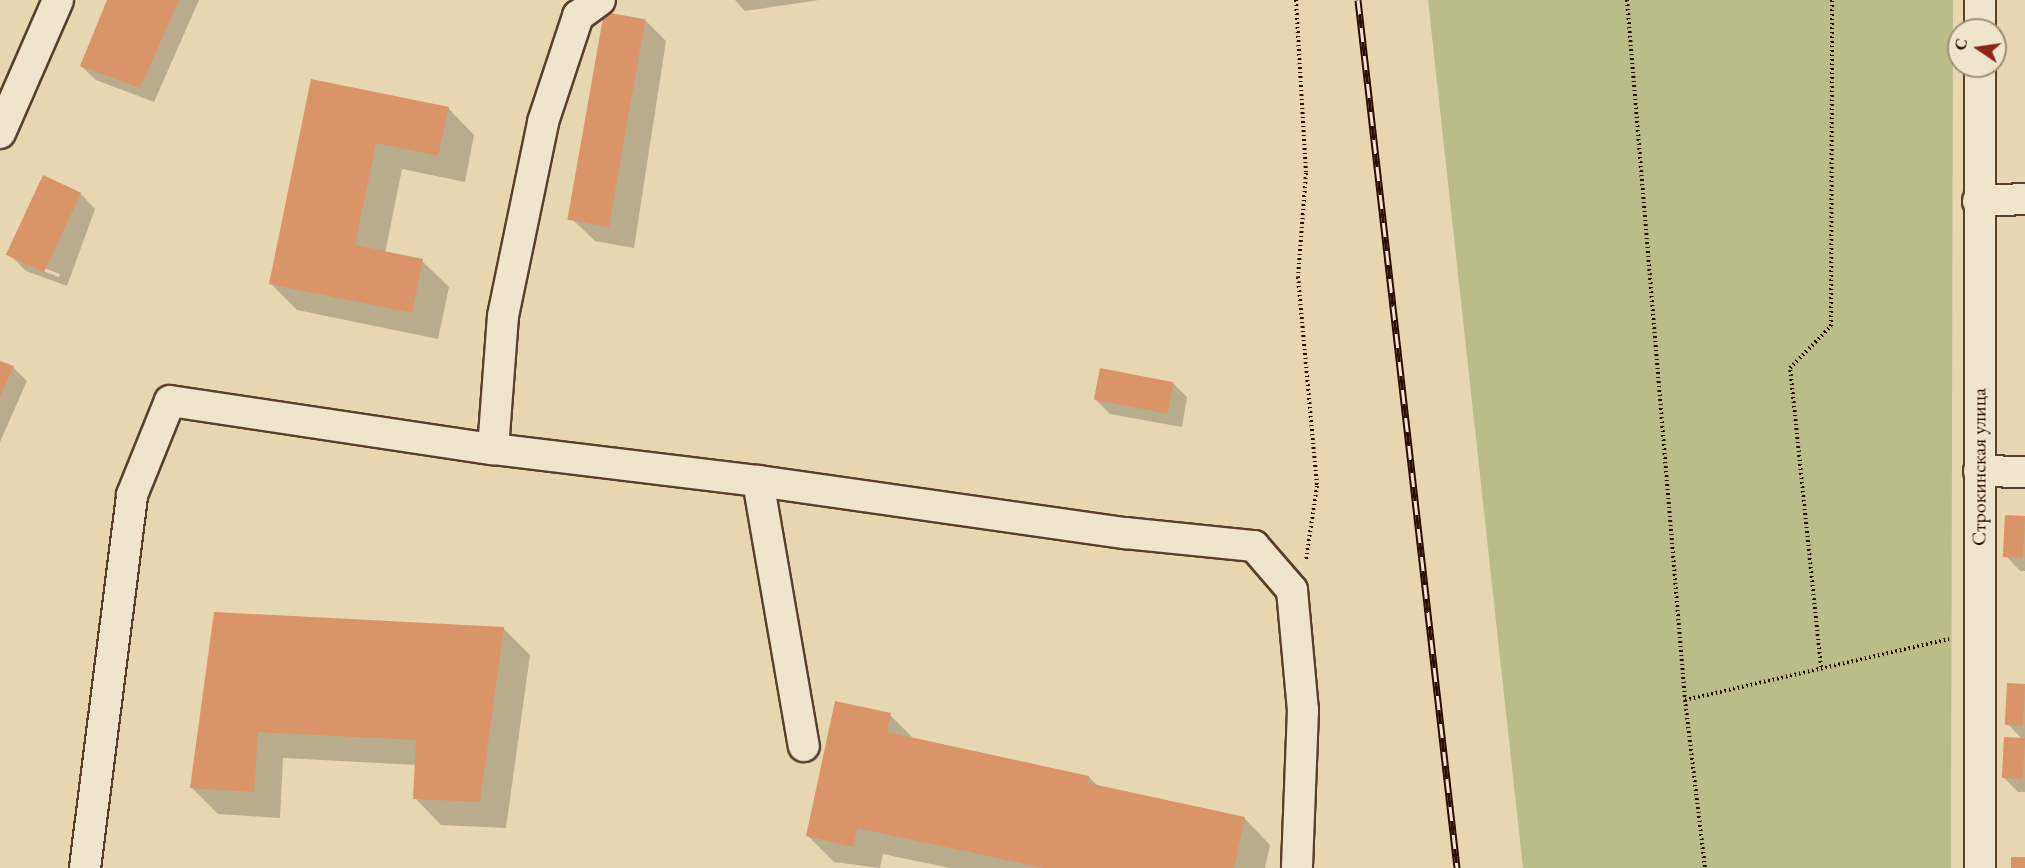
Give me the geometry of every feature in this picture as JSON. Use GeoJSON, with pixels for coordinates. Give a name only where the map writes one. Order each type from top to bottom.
{"type":"FeatureCollection","features":[{"type":"Feature","properties":{"kind":"street"},"geometry":{"type":"LineString","coordinates":[[0,133],[58,0]]}},
{"type":"Feature","properties":{"kind":"street"},"geometry":{"type":"LineString","coordinates":[[493,449],[503,316],[543,122],[578,16],[600,0]]}},
{"type":"Feature","properties":{"kind":"street"},"geometry":{"type":"LineString","coordinates":[[1980,0],[1980,18]]}},
{"type":"Feature","properties":{"kind":"street","name":"Строкинская улица"},"geometry":{"type":"LineString","coordinates":[[1980,78],[1978,201],[1980,868]]}},
{"type":"Feature","properties":{"kind":"street"},"geometry":{"type":"LineString","coordinates":[[1978,201],[2025,199]]}},
{"type":"Feature","properties":{"kind":"street"},"geometry":{"type":"LineString","coordinates":[[85,868],[132,495],[170,401],[493,449],[758,481],[1125,533],[1254,546],[1292,590],[1303,710],[1297,868]]}},
{"type":"Feature","properties":{"kind":"street"},"geometry":{"type":"LineString","coordinates":[[1979,471],[2025,472]]}},
{"type":"Feature","properties":{"kind":"street"},"geometry":{"type":"LineString","coordinates":[[758,481],[804,746]]}},
{"type":"Feature","properties":{"kind":"path"},"geometry":{"type":"LineString","coordinates":[[1292,590],[1304,570],[1317,486],[1299,287],[1306,173],[1296,0]]}},
{"type":"Feature","properties":{"kind":"path"},"geometry":{"type":"LineString","coordinates":[[1627,0],[1685,700],[1705,868]]}},
{"type":"Feature","properties":{"kind":"path"},"geometry":{"type":"LineString","coordinates":[[1821,666],[1790,368],[1831,326],[1832,0]]}},
{"type":"Feature","properties":{"kind":"path"},"geometry":{"type":"LineString","coordinates":[[1685,700],[1821,666],[1980,632]]}},
{"type":"Feature","properties":{"kind":"green space"},"geometry":{"type":"Polygon","coordinates":[[[1428,0],[1953,0],[1953,18],[1947,18],[1947,78],[1953,78],[1951,868],[1523,868],[1428,0]]]}},
{"type":"Feature","properties":{"kind":"building"},"geometry":{"type":"Polygon","coordinates":[[[107,0],[179,0],[140,88],[80,66],[107,0]]]}},
{"type":"Feature","properties":{"kind":"building"},"geometry":{"type":"Polygon","coordinates":[[[604,12],[645,19],[609,227],[567,220],[604,12]]]}},
{"type":"Feature","properties":{"kind":"building"},"geometry":{"type":"Polygon","coordinates":[[[311,79],[449,107],[438,156],[376,143],[355,245],[423,259],[412,313],[269,284],[311,79]]]}},
{"type":"Feature","properties":{"kind":"building"},"geometry":{"type":"Polygon","coordinates":[[[43,175],[81,193],[44,273],[6,255],[43,175]]]}},
{"type":"Feature","properties":{"kind":"building"},"geometry":{"type":"Polygon","coordinates":[[[0,361],[14,366],[0,397],[0,361]]]}},
{"type":"Feature","properties":{"kind":"building"},"geometry":{"type":"Polygon","coordinates":[[[1100,368],[1174,382],[1168,414],[1094,399],[1100,368]]]}},
{"type":"Feature","properties":{"kind":"building"},"geometry":{"type":"Polygon","coordinates":[[[2005,515],[2025,516],[2023,558],[2003,557],[2005,515]]]}},
{"type":"Feature","properties":{"kind":"building"},"geometry":{"type":"Polygon","coordinates":[[[214,612],[504,627],[480,802],[413,799],[416,740],[258,732],[254,792],[190,788],[214,612]]]}},
{"type":"Feature","properties":{"kind":"building"},"geometry":{"type":"Polygon","coordinates":[[[2007,683],[2025,684],[2023,726],[2005,725],[2007,683]]]}},
{"type":"Feature","properties":{"kind":"building"},"geometry":{"type":"Polygon","coordinates":[[[835,701],[891,713],[887,732],[1089,776],[1088,783],[1245,817],[1234,868],[1043,868],[857,828],[853,847],[806,836],[835,701]]]}},
{"type":"Feature","properties":{"kind":"building"},"geometry":{"type":"Polygon","coordinates":[[[2004,737],[2025,738],[2023,779],[2002,778],[2004,737]]]}},
{"type":"Feature","properties":{"kind":"building"},"geometry":{"type":"Polygon","coordinates":[[[2011,857],[2025,857],[2025,868],[2011,868],[2011,857]]]}},
{"type":"Feature","properties":{"kind":"railway"},"geometry":{"type":"LineString","coordinates":[[1358,0],[1457,868]]}}]}
